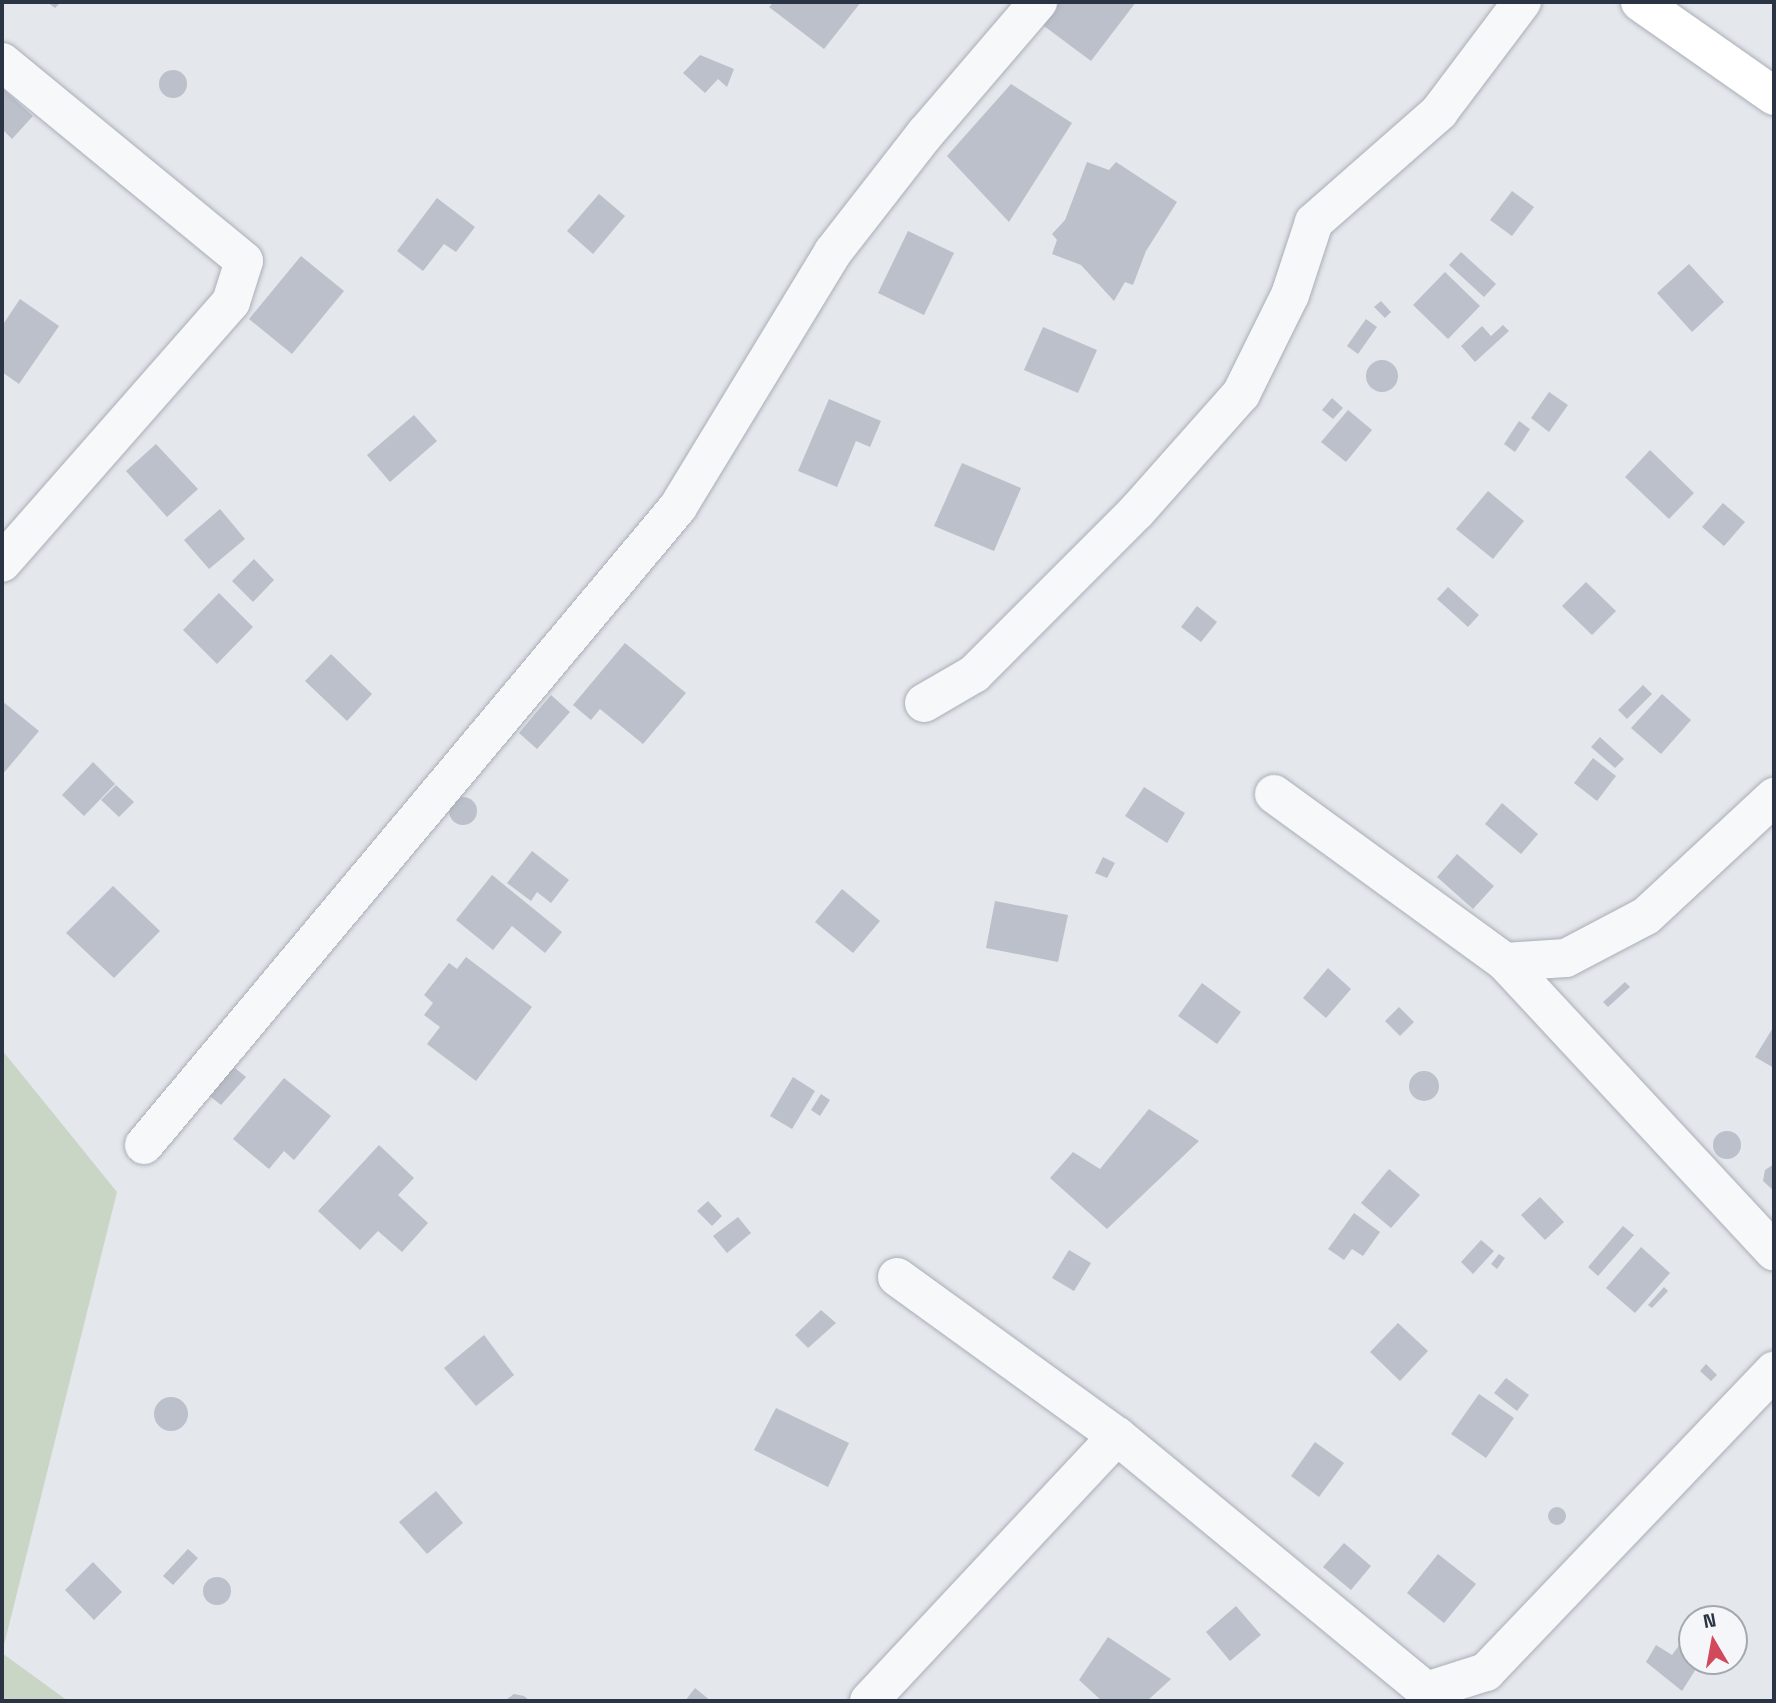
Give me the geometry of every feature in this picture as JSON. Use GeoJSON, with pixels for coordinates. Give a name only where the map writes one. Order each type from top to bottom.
{"type":"FeatureCollection","features":[{"type":"Feature","properties":{"kind":"main road"},"geometry":{"type":"LineString","coordinates":[[1640,2],[1774,96]]}},
{"type":"Feature","properties":{"kind":"street"},"geometry":{"type":"LineString","coordinates":[[144,1145],[678,507],[832,252],[925,134],[1038,2]]}},
{"type":"Feature","properties":{"kind":"street"},"geometry":{"type":"LineString","coordinates":[[924,703],[974,674],[1137,511],[1241,394],[1290,295],[1314,222],[1439,112],[1522,2]]}},
{"type":"Feature","properties":{"kind":"street"},"geometry":{"type":"LineString","coordinates":[[2,61],[244,261],[231,302],[2,563]]}},
{"type":"Feature","properties":{"kind":"street"},"geometry":{"type":"LineString","coordinates":[[1274,794],[1505,962],[1774,1251]]}},
{"type":"Feature","properties":{"kind":"street"},"geometry":{"type":"LineString","coordinates":[[1505,962],[1566,958],[1646,916],[1774,797]]}},
{"type":"Feature","properties":{"kind":"street"},"geometry":{"type":"LineString","coordinates":[[897,1277],[1117,1436],[1426,1691],[1457,1692],[1486,1672],[1774,1371]]}},
{"type":"Feature","properties":{"kind":"street"},"geometry":{"type":"LineString","coordinates":[[869,1701],[1117,1436]]}},
{"type":"Feature","properties":{"kind":"green space"},"geometry":{"type":"Polygon","coordinates":[[[2,1050],[117,1192],[2,1653],[2,1050]]]}},
{"type":"Feature","properties":{"kind":"green space"},"geometry":{"type":"Polygon","coordinates":[[[2,1653],[68,1701],[2,1701],[2,1653]]]}},
{"type":"Feature","properties":{"kind":"building"},"geometry":{"type":"Polygon","coordinates":[[[47,2],[61,2],[55,8],[47,2]]]}},
{"type":"Feature","properties":{"kind":"building"},"geometry":{"type":"Polygon","coordinates":[[[774,2],[861,2],[824,49],[769,7],[774,2]]]}},
{"type":"Feature","properties":{"kind":"building"},"geometry":{"type":"Polygon","coordinates":[[[1055,2],[1136,2],[1091,61],[1040,23],[1055,2]]]}},
{"type":"Feature","properties":{"kind":"building"},"geometry":{"type":"Polygon","coordinates":[[[700,55],[734,69],[727,87],[718,79],[705,93],[683,73],[700,55]]]}},
{"type":"Feature","properties":{"kind":"building"},"geometry":{"type":"Polygon","coordinates":[[[173,70],[183,74],[187,84],[183,94],[173,98],[163,94],[159,84],[163,74],[173,70]]]}},
{"type":"Feature","properties":{"kind":"building"},"geometry":{"type":"Polygon","coordinates":[[[1011,84],[1072,123],[1009,222],[947,156],[1011,84]]]}},
{"type":"Feature","properties":{"kind":"building"},"geometry":{"type":"Polygon","coordinates":[[[2,88],[33,116],[12,139],[2,129],[2,88]]]}},
{"type":"Feature","properties":{"kind":"building"},"geometry":{"type":"Polygon","coordinates":[[[1087,162],[1109,170],[1116,162],[1177,202],[1146,251],[1133,285],[1125,282],[1114,301],[1081,265],[1052,254],[1057,240],[1052,234],[1065,220],[1087,162]]]}},
{"type":"Feature","properties":{"kind":"building"},"geometry":{"type":"Polygon","coordinates":[[[1512,191],[1534,207],[1512,236],[1490,220],[1512,191]]]}},
{"type":"Feature","properties":{"kind":"building"},"geometry":{"type":"Polygon","coordinates":[[[599,194],[625,216],[593,254],[567,231],[599,194]]]}},
{"type":"Feature","properties":{"kind":"building"},"geometry":{"type":"Polygon","coordinates":[[[437,198],[475,227],[456,252],[444,244],[423,271],[397,251],[437,198]]]}},
{"type":"Feature","properties":{"kind":"building"},"geometry":{"type":"Polygon","coordinates":[[[908,231],[954,253],[924,315],[878,293],[908,231]]]}},
{"type":"Feature","properties":{"kind":"building"},"geometry":{"type":"Polygon","coordinates":[[[1461,252],[1496,284],[1484,297],[1449,265],[1461,252]]]}},
{"type":"Feature","properties":{"kind":"building"},"geometry":{"type":"Polygon","coordinates":[[[301,256],[344,291],[292,354],[249,319],[301,256]]]}},
{"type":"Feature","properties":{"kind":"building"},"geometry":{"type":"Polygon","coordinates":[[[1689,264],[1724,302],[1692,332],[1657,293],[1689,264]]]}},
{"type":"Feature","properties":{"kind":"building"},"geometry":{"type":"Polygon","coordinates":[[[1445,272],[1480,306],[1448,339],[1413,305],[1445,272]]]}},
{"type":"Feature","properties":{"kind":"building"},"geometry":{"type":"Polygon","coordinates":[[[20,299],[59,326],[19,384],[2,372],[2,326],[20,299]]]}},
{"type":"Feature","properties":{"kind":"building"},"geometry":{"type":"Polygon","coordinates":[[[1381,301],[1391,312],[1385,318],[1374,307],[1381,301]]]}},
{"type":"Feature","properties":{"kind":"building"},"geometry":{"type":"Polygon","coordinates":[[[1366,319],[1377,327],[1358,354],[1347,346],[1366,319]]]}},
{"type":"Feature","properties":{"kind":"building"},"geometry":{"type":"Polygon","coordinates":[[[1503,325],[1509,331],[1475,362],[1461,346],[1482,326],[1491,336],[1503,325]]]}},
{"type":"Feature","properties":{"kind":"building"},"geometry":{"type":"Polygon","coordinates":[[[1043,327],[1097,350],[1078,393],[1024,370],[1043,327]]]}},
{"type":"Feature","properties":{"kind":"building"},"geometry":{"type":"Polygon","coordinates":[[[1382,360],[1393,365],[1398,376],[1393,387],[1382,392],[1371,387],[1366,376],[1371,365],[1382,360]]]}},
{"type":"Feature","properties":{"kind":"building"},"geometry":{"type":"Polygon","coordinates":[[[1549,392],[1568,405],[1549,432],[1531,418],[1549,392]]]}},
{"type":"Feature","properties":{"kind":"building"},"geometry":{"type":"Polygon","coordinates":[[[1332,398],[1343,408],[1333,419],[1322,410],[1332,398]]]}},
{"type":"Feature","properties":{"kind":"building"},"geometry":{"type":"Polygon","coordinates":[[[829,399],[881,421],[870,447],[856,441],[837,487],[798,471],[829,399]]]}},
{"type":"Feature","properties":{"kind":"building"},"geometry":{"type":"Polygon","coordinates":[[[1348,410],[1372,430],[1346,462],[1321,442],[1348,410]]]}},
{"type":"Feature","properties":{"kind":"building"},"geometry":{"type":"Polygon","coordinates":[[[414,415],[437,441],[390,482],[367,455],[414,415]]]}},
{"type":"Feature","properties":{"kind":"building"},"geometry":{"type":"Polygon","coordinates":[[[1519,421],[1530,429],[1515,452],[1504,444],[1519,421]]]}},
{"type":"Feature","properties":{"kind":"building"},"geometry":{"type":"Polygon","coordinates":[[[156,444],[198,489],[167,517],[126,471],[156,444]]]}},
{"type":"Feature","properties":{"kind":"building"},"geometry":{"type":"Polygon","coordinates":[[[1650,450],[1694,493],[1669,519],[1625,477],[1650,450]]]}},
{"type":"Feature","properties":{"kind":"building"},"geometry":{"type":"Polygon","coordinates":[[[962,463],[1021,488],[994,551],[934,526],[962,463]]]}},
{"type":"Feature","properties":{"kind":"building"},"geometry":{"type":"Polygon","coordinates":[[[1488,491],[1524,521],[1493,559],[1456,529],[1488,491]]]}},
{"type":"Feature","properties":{"kind":"building"},"geometry":{"type":"Polygon","coordinates":[[[1723,503],[1745,522],[1724,546],[1702,527],[1723,503]]]}},
{"type":"Feature","properties":{"kind":"building"},"geometry":{"type":"Polygon","coordinates":[[[220,509],[245,539],[209,569],[184,540],[220,509]]]}},
{"type":"Feature","properties":{"kind":"building"},"geometry":{"type":"Polygon","coordinates":[[[254,559],[274,580],[253,602],[232,581],[254,559]]]}},
{"type":"Feature","properties":{"kind":"building"},"geometry":{"type":"Polygon","coordinates":[[[1586,582],[1616,611],[1592,635],[1562,606],[1586,582]]]}},
{"type":"Feature","properties":{"kind":"building"},"geometry":{"type":"Polygon","coordinates":[[[1448,587],[1479,615],[1468,627],[1437,599],[1448,587]]]}},
{"type":"Feature","properties":{"kind":"building"},"geometry":{"type":"Polygon","coordinates":[[[219,593],[253,627],[217,664],[183,630],[219,593]]]}},
{"type":"Feature","properties":{"kind":"building"},"geometry":{"type":"Polygon","coordinates":[[[1197,606],[1217,622],[1201,642],[1181,627],[1197,606]]]}},
{"type":"Feature","properties":{"kind":"building"},"geometry":{"type":"Polygon","coordinates":[[[625,643],[686,693],[643,744],[600,709],[591,720],[573,705],[625,643]]]}},
{"type":"Feature","properties":{"kind":"building"},"geometry":{"type":"Polygon","coordinates":[[[331,654],[372,694],[347,721],[305,681],[331,654]]]}},
{"type":"Feature","properties":{"kind":"building"},"geometry":{"type":"Polygon","coordinates":[[[1643,685],[1652,694],[1627,719],[1618,710],[1643,685]]]}},
{"type":"Feature","properties":{"kind":"building"},"geometry":{"type":"Polygon","coordinates":[[[1662,694],[1691,720],[1661,754],[1631,728],[1662,694]]]}},
{"type":"Feature","properties":{"kind":"building"},"geometry":{"type":"Polygon","coordinates":[[[551,695],[570,712],[537,749],[519,733],[551,695]]]}},
{"type":"Feature","properties":{"kind":"building"},"geometry":{"type":"Polygon","coordinates":[[[2,701],[39,731],[2,775],[2,701]]]}},
{"type":"Feature","properties":{"kind":"building"},"geometry":{"type":"Polygon","coordinates":[[[1600,737],[1624,759],[1615,768],[1591,747],[1600,737]]]}},
{"type":"Feature","properties":{"kind":"building"},"geometry":{"type":"Polygon","coordinates":[[[1593,758],[1616,776],[1597,801],[1574,783],[1593,758]]]}},
{"type":"Feature","properties":{"kind":"building"},"geometry":{"type":"Polygon","coordinates":[[[93,762],[115,784],[84,816],[62,795],[93,762]]]}},
{"type":"Feature","properties":{"kind":"building"},"geometry":{"type":"Polygon","coordinates":[[[116,785],[134,802],[119,817],[101,800],[116,785]]]}},
{"type":"Feature","properties":{"kind":"building"},"geometry":{"type":"Polygon","coordinates":[[[1144,787],[1185,813],[1167,843],[1125,816],[1144,787]]]}},
{"type":"Feature","properties":{"kind":"building"},"geometry":{"type":"Polygon","coordinates":[[[463,797],[473,801],[477,811],[473,821],[463,825],[453,821],[449,811],[453,801],[463,797]]]}},
{"type":"Feature","properties":{"kind":"building"},"geometry":{"type":"Polygon","coordinates":[[[1502,803],[1538,834],[1521,854],[1485,824],[1502,803]]]}},
{"type":"Feature","properties":{"kind":"building"},"geometry":{"type":"Polygon","coordinates":[[[532,851],[569,880],[551,903],[537,892],[531,901],[507,883],[532,851]]]}},
{"type":"Feature","properties":{"kind":"building"},"geometry":{"type":"Polygon","coordinates":[[[1457,854],[1494,886],[1473,909],[1437,877],[1457,854]]]}},
{"type":"Feature","properties":{"kind":"building"},"geometry":{"type":"Polygon","coordinates":[[[1103,857],[1115,863],[1107,878],[1095,873],[1103,857]]]}},
{"type":"Feature","properties":{"kind":"building"},"geometry":{"type":"Polygon","coordinates":[[[492,875],[562,932],[545,953],[512,926],[493,950],[456,920],[492,875]]]}},
{"type":"Feature","properties":{"kind":"building"},"geometry":{"type":"Polygon","coordinates":[[[113,886],[160,931],[114,978],[66,933],[113,886]]]}},
{"type":"Feature","properties":{"kind":"building"},"geometry":{"type":"Polygon","coordinates":[[[842,889],[880,921],[853,953],[815,922],[842,889]]]}},
{"type":"Feature","properties":{"kind":"building"},"geometry":{"type":"Polygon","coordinates":[[[995,901],[1068,915],[1058,962],[986,948],[995,901]]]}},
{"type":"Feature","properties":{"kind":"building"},"geometry":{"type":"Polygon","coordinates":[[[466,957],[532,1007],[476,1081],[427,1044],[440,1027],[424,1015],[433,1003],[424,995],[449,963],[457,969],[466,957]]]}},
{"type":"Feature","properties":{"kind":"building"},"geometry":{"type":"Polygon","coordinates":[[[1328,968],[1351,989],[1326,1018],[1303,998],[1328,968]]]}},
{"type":"Feature","properties":{"kind":"building"},"geometry":{"type":"Polygon","coordinates":[[[1625,982],[1630,987],[1608,1007],[1603,1002],[1625,982]]]}},
{"type":"Feature","properties":{"kind":"building"},"geometry":{"type":"Polygon","coordinates":[[[1202,983],[1241,1012],[1217,1044],[1178,1016],[1202,983]]]}},
{"type":"Feature","properties":{"kind":"building"},"geometry":{"type":"Polygon","coordinates":[[[1399,1007],[1414,1022],[1400,1036],[1385,1021],[1399,1007]]]}},
{"type":"Feature","properties":{"kind":"building"},"geometry":{"type":"Polygon","coordinates":[[[1774,1026],[1774,1068],[1755,1057],[1774,1026]]]}},
{"type":"Feature","properties":{"kind":"building"},"geometry":{"type":"Polygon","coordinates":[[[230,1064],[246,1077],[221,1105],[206,1093],[230,1064]]]}},
{"type":"Feature","properties":{"kind":"building"},"geometry":{"type":"Polygon","coordinates":[[[1424,1071],[1435,1075],[1439,1086],[1435,1097],[1424,1101],[1413,1097],[1409,1086],[1413,1075],[1424,1071]]]}},
{"type":"Feature","properties":{"kind":"building"},"geometry":{"type":"Polygon","coordinates":[[[793,1077],[815,1091],[792,1129],[770,1116],[793,1077]]]}},
{"type":"Feature","properties":{"kind":"building"},"geometry":{"type":"Polygon","coordinates":[[[284,1078],[331,1116],[294,1160],[284,1151],[269,1169],[233,1139],[284,1078]]]}},
{"type":"Feature","properties":{"kind":"building"},"geometry":{"type":"Polygon","coordinates":[[[821,1094],[830,1100],[820,1116],[811,1110],[821,1094]]]}},
{"type":"Feature","properties":{"kind":"building"},"geometry":{"type":"Polygon","coordinates":[[[1149,1109],[1199,1141],[1107,1229],[1050,1178],[1073,1152],[1100,1169],[1149,1109]]]}},
{"type":"Feature","properties":{"kind":"building"},"geometry":{"type":"Polygon","coordinates":[[[1727,1131],[1737,1135],[1741,1145],[1737,1155],[1727,1159],[1717,1155],[1713,1145],[1717,1135],[1727,1131]]]}},
{"type":"Feature","properties":{"kind":"building"},"geometry":{"type":"Polygon","coordinates":[[[379,1145],[414,1178],[398,1195],[428,1223],[402,1252],[378,1231],[360,1250],[318,1211],[379,1145]]]}},
{"type":"Feature","properties":{"kind":"building"},"geometry":{"type":"Polygon","coordinates":[[[1774,1164],[1774,1191],[1763,1181],[1765,1170],[1774,1164]]]}},
{"type":"Feature","properties":{"kind":"building"},"geometry":{"type":"Polygon","coordinates":[[[1389,1169],[1420,1195],[1391,1228],[1361,1203],[1389,1169]]]}},
{"type":"Feature","properties":{"kind":"building"},"geometry":{"type":"Polygon","coordinates":[[[1540,1197],[1564,1222],[1545,1240],[1521,1215],[1540,1197]]]}},
{"type":"Feature","properties":{"kind":"building"},"geometry":{"type":"Polygon","coordinates":[[[708,1201],[722,1216],[712,1226],[697,1211],[708,1201]]]}},
{"type":"Feature","properties":{"kind":"building"},"geometry":{"type":"Polygon","coordinates":[[[1354,1213],[1380,1232],[1363,1256],[1352,1249],[1344,1260],[1328,1249],[1354,1213]]]}},
{"type":"Feature","properties":{"kind":"building"},"geometry":{"type":"Polygon","coordinates":[[[738,1217],[751,1233],[727,1253],[713,1236],[738,1217]]]}},
{"type":"Feature","properties":{"kind":"building"},"geometry":{"type":"Polygon","coordinates":[[[1623,1226],[1634,1235],[1598,1276],[1588,1267],[1623,1226]]]}},
{"type":"Feature","properties":{"kind":"building"},"geometry":{"type":"Polygon","coordinates":[[[1481,1240],[1494,1251],[1473,1274],[1461,1262],[1481,1240]]]}},
{"type":"Feature","properties":{"kind":"building"},"geometry":{"type":"Polygon","coordinates":[[[1641,1247],[1670,1273],[1635,1313],[1606,1288],[1641,1247]]]}},
{"type":"Feature","properties":{"kind":"building"},"geometry":{"type":"Polygon","coordinates":[[[1069,1250],[1091,1263],[1074,1291],[1052,1278],[1069,1250]]]}},
{"type":"Feature","properties":{"kind":"building"},"geometry":{"type":"Polygon","coordinates":[[[1499,1254],[1505,1258],[1497,1269],[1491,1264],[1499,1254]]]}},
{"type":"Feature","properties":{"kind":"building"},"geometry":{"type":"Polygon","coordinates":[[[1664,1287],[1668,1291],[1652,1308],[1648,1305],[1664,1287]]]}},
{"type":"Feature","properties":{"kind":"building"},"geometry":{"type":"Polygon","coordinates":[[[821,1310],[836,1323],[808,1348],[795,1335],[821,1310]]]}},
{"type":"Feature","properties":{"kind":"building"},"geometry":{"type":"Polygon","coordinates":[[[1398,1323],[1428,1351],[1400,1381],[1370,1352],[1398,1323]]]}},
{"type":"Feature","properties":{"kind":"building"},"geometry":{"type":"Polygon","coordinates":[[[484,1335],[514,1375],[476,1406],[444,1368],[484,1335]]]}},
{"type":"Feature","properties":{"kind":"building"},"geometry":{"type":"Polygon","coordinates":[[[1706,1364],[1717,1375],[1711,1381],[1700,1371],[1706,1364]]]}},
{"type":"Feature","properties":{"kind":"building"},"geometry":{"type":"Polygon","coordinates":[[[1506,1378],[1529,1395],[1517,1411],[1494,1393],[1506,1378]]]}},
{"type":"Feature","properties":{"kind":"building"},"geometry":{"type":"Polygon","coordinates":[[[1479,1394],[1514,1418],[1486,1458],[1451,1434],[1479,1394]]]}},
{"type":"Feature","properties":{"kind":"building"},"geometry":{"type":"Polygon","coordinates":[[[171,1397],[183,1402],[188,1414],[183,1426],[171,1431],[159,1426],[154,1414],[159,1402],[171,1397]]]}},
{"type":"Feature","properties":{"kind":"building"},"geometry":{"type":"Polygon","coordinates":[[[776,1408],[849,1443],[828,1487],[754,1450],[776,1408]]]}},
{"type":"Feature","properties":{"kind":"building"},"geometry":{"type":"Polygon","coordinates":[[[1315,1442],[1344,1463],[1319,1497],[1291,1476],[1315,1442]]]}},
{"type":"Feature","properties":{"kind":"building"},"geometry":{"type":"Polygon","coordinates":[[[436,1491],[463,1523],[427,1554],[399,1522],[436,1491]]]}},
{"type":"Feature","properties":{"kind":"building"},"geometry":{"type":"Polygon","coordinates":[[[1557,1507],[1563,1510],[1566,1516],[1563,1522],[1557,1525],[1551,1522],[1548,1516],[1551,1510],[1557,1507]]]}},
{"type":"Feature","properties":{"kind":"building"},"geometry":{"type":"Polygon","coordinates":[[[1344,1543],[1371,1566],[1351,1590],[1323,1567],[1344,1543]]]}},
{"type":"Feature","properties":{"kind":"building"},"geometry":{"type":"Polygon","coordinates":[[[188,1549],[198,1558],[173,1585],[163,1576],[188,1549]]]}},
{"type":"Feature","properties":{"kind":"building"},"geometry":{"type":"Polygon","coordinates":[[[1438,1554],[1476,1584],[1444,1623],[1407,1593],[1438,1554]]]}},
{"type":"Feature","properties":{"kind":"building"},"geometry":{"type":"Polygon","coordinates":[[[93,1562],[122,1592],[94,1620],[65,1590],[93,1562]]]}},
{"type":"Feature","properties":{"kind":"building"},"geometry":{"type":"Polygon","coordinates":[[[217,1577],[227,1581],[231,1591],[227,1601],[217,1605],[207,1601],[203,1591],[207,1581],[217,1577]]]}},
{"type":"Feature","properties":{"kind":"building"},"geometry":{"type":"Polygon","coordinates":[[[1236,1606],[1261,1635],[1230,1661],[1206,1632],[1236,1606]]]}},
{"type":"Feature","properties":{"kind":"building"},"geometry":{"type":"Polygon","coordinates":[[[1108,1637],[1171,1679],[1147,1701],[1102,1701],[1079,1680],[1108,1637]]]}},
{"type":"Feature","properties":{"kind":"building"},"geometry":{"type":"Polygon","coordinates":[[[1656,1645],[1672,1655],[1678,1647],[1678,1675],[1692,1675],[1682,1691],[1646,1662],[1656,1645]]]}},
{"type":"Feature","properties":{"kind":"building"},"geometry":{"type":"Polygon","coordinates":[[[695,1688],[711,1701],[685,1701],[695,1688]]]}},
{"type":"Feature","properties":{"kind":"building"},"geometry":{"type":"Polygon","coordinates":[[[514,1694],[524,1696],[530,1701],[504,1701],[514,1694]]]}}]}
